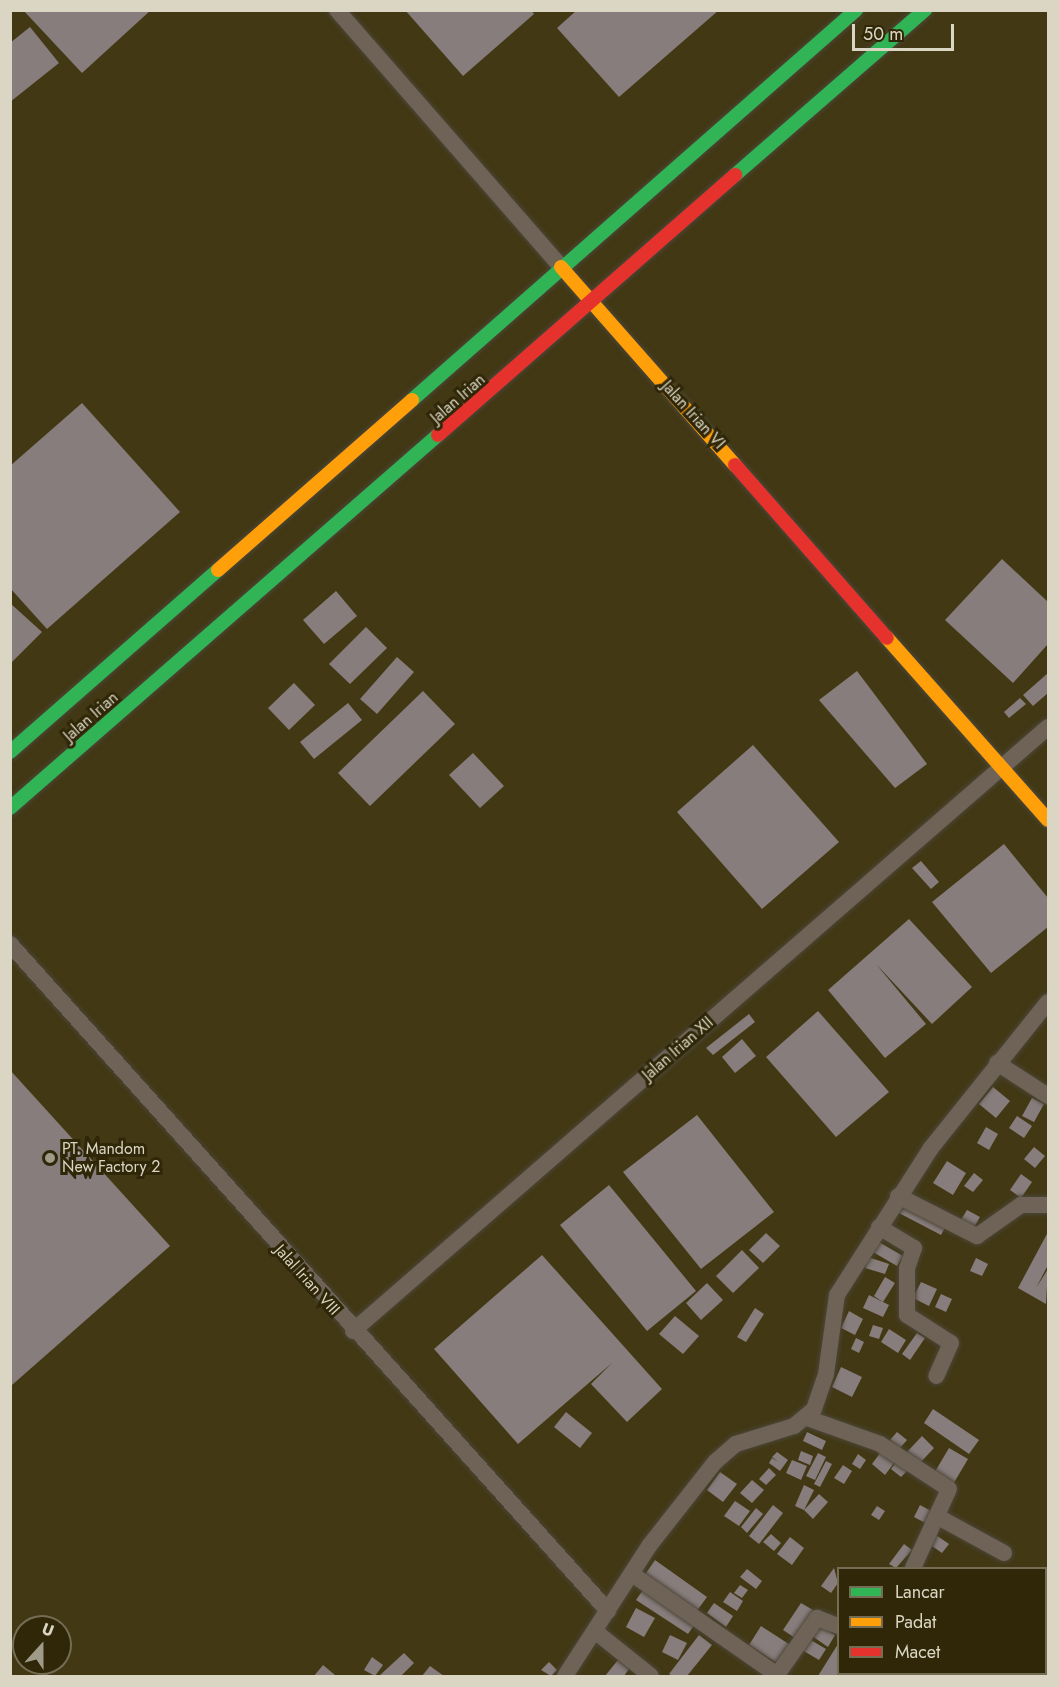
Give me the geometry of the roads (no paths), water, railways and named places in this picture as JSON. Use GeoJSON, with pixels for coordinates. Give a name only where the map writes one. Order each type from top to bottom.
{"type":"FeatureCollection","features":[{"type":"Feature","properties":{"kind":"street","name":"Jalan Irian VI"},"geometry":{"type":"LineString","coordinates":[[337,10],[1048,820]]}},
{"type":"Feature","properties":{"kind":"street","name":"Jalan Irian"},"geometry":{"type":"LineString","coordinates":[[10,752],[855,10]]}},
{"type":"Feature","properties":{"kind":"street","name":"Jalan Irian"},"geometry":{"type":"LineString","coordinates":[[10,808],[592,303],[925,10]]}},
{"type":"Feature","properties":{"kind":"street","name":"Jalan Irian XII"},"geometry":{"type":"LineString","coordinates":[[353,1331],[1048,727]]}},
{"type":"Feature","properties":{"kind":"street","name":"Jalal Irian VIII"},"geometry":{"type":"LineString","coordinates":[[10,944],[353,1331],[608,1611]]}},
{"type":"Feature","properties":{"kind":"street"},"geometry":{"type":"LineString","coordinates":[[565,1677],[675,1510],[723,1452],[807,1418],[824,1385],[834,1301],[898,1196],[997,1063],[1048,1002]]}},
{"type":"Feature","properties":{"kind":"street"},"geometry":{"type":"LineString","coordinates":[[997,1063],[1048,1096]]}},
{"type":"Feature","properties":{"kind":"street"},"geometry":{"type":"LineString","coordinates":[[898,1196],[977,1236],[1021,1204],[1048,1205]]}},
{"type":"Feature","properties":{"kind":"street"},"geometry":{"type":"LineString","coordinates":[[879,1227],[914,1248],[907,1268],[907,1315],[951,1343],[936,1376]]}},
{"type":"Feature","properties":{"kind":"street"},"geometry":{"type":"LineString","coordinates":[[807,1418],[880,1444],[944,1484],[950,1495],[914,1567]]}},
{"type":"Feature","properties":{"kind":"street"},"geometry":{"type":"LineString","coordinates":[[940,1518],[1004,1553]]}},
{"type":"Feature","properties":{"kind":"street"},"geometry":{"type":"LineString","coordinates":[[632,1574],[778,1676],[816,1618],[837,1626]]}},
{"type":"Feature","properties":{"kind":"street"},"geometry":{"type":"LineString","coordinates":[[596,1632],[651,1677]]}},
{"type":"Feature","properties":{"kind":"place","name":"PT. Mandom New Factory 2"},"geometry":{"type":"Point","coordinates":[50,1158]}}]}
